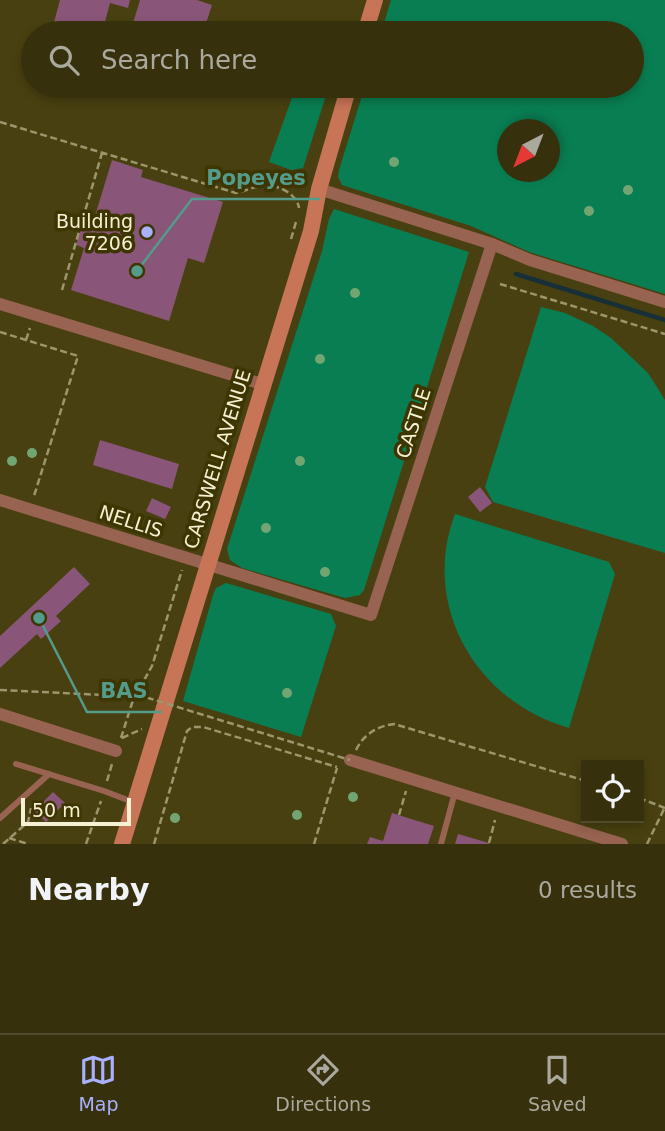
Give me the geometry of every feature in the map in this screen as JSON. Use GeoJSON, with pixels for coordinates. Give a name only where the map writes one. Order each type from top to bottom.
{"type":"FeatureCollection","features":[{"type":"Feature","properties":{"kind":"street"},"geometry":{"type":"LineString","coordinates":[[368,21],[374,0]]}},
{"type":"Feature","properties":{"kind":"street","name":"CARSWELL AVENUE"},"geometry":{"type":"LineString","coordinates":[[122,844],[310,231],[319,189],[346,98]]}},
{"type":"Feature","properties":{"kind":"street"},"geometry":{"type":"LineString","coordinates":[[319,189],[665,302]]}},
{"type":"Feature","properties":{"kind":"street","name":"CASTLE"},"geometry":{"type":"LineString","coordinates":[[371,615],[492,244]]}},
{"type":"Feature","properties":{"kind":"street"},"geometry":{"type":"LineString","coordinates":[[0,304],[262,384]]}},
{"type":"Feature","properties":{"kind":"street","name":"NELLIS"},"geometry":{"type":"LineString","coordinates":[[0,500],[371,615]]}},
{"type":"Feature","properties":{"kind":"street"},"geometry":{"type":"LineString","coordinates":[[0,714],[116,751]]}},
{"type":"Feature","properties":{"kind":"street"},"geometry":{"type":"LineString","coordinates":[[352,761],[622,844]]}},
{"type":"Feature","properties":{"kind":"lane"},"geometry":{"type":"LineString","coordinates":[[16,764],[134,803]]}},
{"type":"Feature","properties":{"kind":"lane"},"geometry":{"type":"LineString","coordinates":[[0,818],[48,774]]}},
{"type":"Feature","properties":{"kind":"lane"},"geometry":{"type":"LineString","coordinates":[[441,844],[455,792]]}},
{"type":"Feature","properties":{"kind":"path"},"geometry":{"type":"LineString","coordinates":[[0,122],[236,193],[267,185],[293,195],[298,201],[299,209]]}},
{"type":"Feature","properties":{"kind":"path"},"geometry":{"type":"LineString","coordinates":[[62,290],[102,153]]}},
{"type":"Feature","properties":{"kind":"path"},"geometry":{"type":"LineString","coordinates":[[290,241],[296,220]]}},
{"type":"Feature","properties":{"kind":"path"},"geometry":{"type":"LineString","coordinates":[[500,284],[665,334]]}},
{"type":"Feature","properties":{"kind":"path"},"geometry":{"type":"LineString","coordinates":[[0,332],[78,356],[30,509]]}},
{"type":"Feature","properties":{"kind":"path"},"geometry":{"type":"LineString","coordinates":[[142,729],[120,739],[133,701],[152,666],[182,568]]}},
{"type":"Feature","properties":{"kind":"path"},"geometry":{"type":"LineString","coordinates":[[0,690],[145,697],[352,761],[357,746],[364,737],[384,726],[394,724],[581,780]]}},
{"type":"Feature","properties":{"kind":"path"},"geometry":{"type":"LineString","coordinates":[[155,844],[187,732],[192,727],[203,727],[337,767],[314,844]]}},
{"type":"Feature","properties":{"kind":"path"},"geometry":{"type":"LineString","coordinates":[[399,815],[407,789]]}},
{"type":"Feature","properties":{"kind":"path"},"geometry":{"type":"LineString","coordinates":[[644,800],[665,807],[647,844]]}},
{"type":"Feature","properties":{"kind":"path"},"geometry":{"type":"LineString","coordinates":[[3,844],[27,822],[31,808]]}},
{"type":"Feature","properties":{"kind":"path"},"geometry":{"type":"LineString","coordinates":[[9,838],[28,844]]}},
{"type":"Feature","properties":{"kind":"green space"},"geometry":{"type":"Polygon","coordinates":[[[391,0],[665,0],[665,294],[529,252],[471,226],[342,185],[338,177],[361,98],[644,98],[644,21],[385,21],[391,0]]]}},
{"type":"Feature","properties":{"kind":"green space"},"geometry":{"type":"Polygon","coordinates":[[[292,98],[325,98],[303,168],[291,170],[269,162],[292,98]]]}},
{"type":"Feature","properties":{"kind":"green space"},"geometry":{"type":"Polygon","coordinates":[[[334,209],[469,252],[364,590],[360,595],[345,598],[242,568],[230,560],[227,549],[334,209]]]}},
{"type":"Feature","properties":{"kind":"green space"},"geometry":{"type":"Polygon","coordinates":[[[541,307],[565,313],[611,338],[648,373],[665,400],[665,553],[493,502],[485,487],[541,307]]]}},
{"type":"Feature","properties":{"kind":"green space"},"geometry":{"type":"Polygon","coordinates":[[[455,514],[609,562],[615,574],[569,728],[536,715],[507,697],[483,673],[464,646],[451,616],[445,583],[446,549],[455,514]]]}},
{"type":"Feature","properties":{"kind":"green space"},"geometry":{"type":"Polygon","coordinates":[[[226,583],[331,614],[336,626],[301,737],[183,701],[213,595],[216,588],[226,583]]]}},
{"type":"Feature","properties":{"kind":"building"},"geometry":{"type":"Polygon","coordinates":[[[60,0],[130,0],[128,8],[110,3],[105,21],[54,21],[60,0]]]}},
{"type":"Feature","properties":{"kind":"building"},"geometry":{"type":"Polygon","coordinates":[[[140,0],[197,0],[212,5],[207,21],[134,21],[140,0]]]}},
{"type":"Feature","properties":{"kind":"building","name":"Building 7206"},"geometry":{"type":"Polygon","coordinates":[[[112,160],[143,170],[141,177],[223,202],[204,263],[188,258],[169,321],[71,290],[84,248],[76,245],[85,216],[94,219],[112,160]]]}},
{"type":"Feature","properties":{"kind":"building"},"geometry":{"type":"Polygon","coordinates":[[[100,440],[179,464],[172,489],[93,465],[100,440]]]}},
{"type":"Feature","properties":{"kind":"building"},"geometry":{"type":"Polygon","coordinates":[[[480,487],[492,503],[480,512],[468,497],[480,487]]]}},
{"type":"Feature","properties":{"kind":"building"},"geometry":{"type":"Polygon","coordinates":[[[152,498],[171,507],[165,519],[146,511],[152,498]]]}},
{"type":"Feature","properties":{"kind":"building"},"geometry":{"type":"Polygon","coordinates":[[[74,567],[90,584],[56,616],[61,621],[41,639],[37,634],[0,668],[0,636],[74,567]]]}},
{"type":"Feature","properties":{"kind":"building"},"geometry":{"type":"Polygon","coordinates":[[[53,792],[65,803],[46,822],[34,811],[53,792]]]}},
{"type":"Feature","properties":{"kind":"building"},"geometry":{"type":"Polygon","coordinates":[[[392,813],[434,826],[428,844],[367,844],[370,837],[383,841],[392,813]]]}},
{"type":"Feature","properties":{"kind":"building"},"geometry":{"type":"Polygon","coordinates":[[[458,834],[489,843],[489,844],[455,844],[458,834]]]}},
{"type":"Feature","properties":{"kind":"waterway"},"geometry":{"type":"LineString","coordinates":[[516,274],[665,320]]}},
{"type":"Feature","properties":{"kind":"place","name":"Building 7206"},"geometry":{"type":"Point","coordinates":[147,232]}},
{"type":"Feature","properties":{"kind":"place","name":"Popeyes"},"geometry":{"type":"Point","coordinates":[137,271]}},
{"type":"Feature","properties":{"kind":"place","name":"BAS"},"geometry":{"type":"Point","coordinates":[39,618]}}]}
